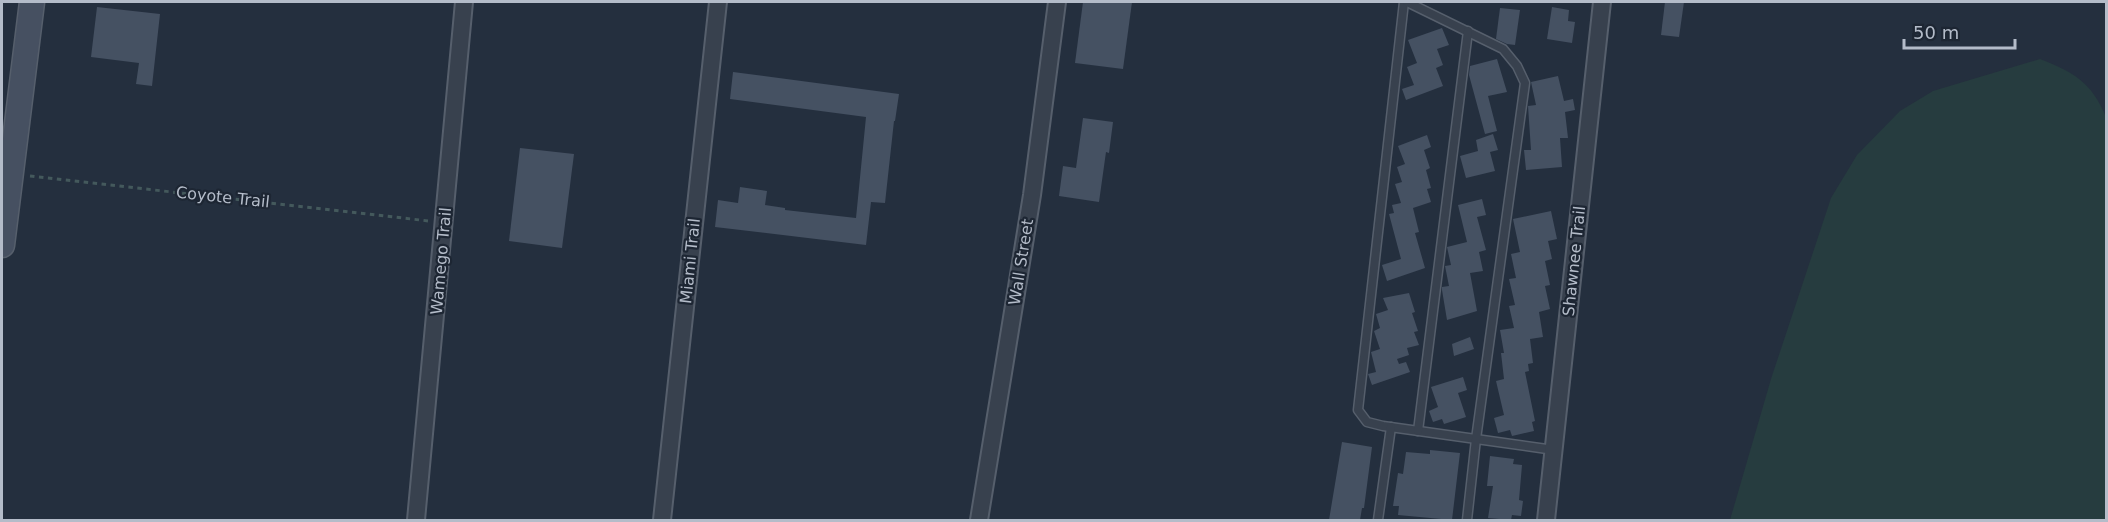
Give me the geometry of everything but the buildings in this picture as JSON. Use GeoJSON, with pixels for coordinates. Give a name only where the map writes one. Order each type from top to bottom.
{"type":"FeatureCollection","features":[{"type":"Feature","properties":{"kind":"street"},"geometry":{"type":"LineString","coordinates":[[2,245],[6,173],[32,2]]}},
{"type":"Feature","properties":{"kind":"street","name":"Wamego Trail"},"geometry":{"type":"LineString","coordinates":[[416,520],[464,2]]}},
{"type":"Feature","properties":{"kind":"street","name":"Miami Trail"},"geometry":{"type":"LineString","coordinates":[[662,520],[718,2]]}},
{"type":"Feature","properties":{"kind":"street","name":"Wall Street"},"geometry":{"type":"LineString","coordinates":[[979,520],[1032,195],[1057,2]]}},
{"type":"Feature","properties":{"kind":"street","name":"Shawnee Trail"},"geometry":{"type":"LineString","coordinates":[[1546,520],[1602,2]]}},
{"type":"Feature","properties":{"kind":"lane"},"geometry":{"type":"LineString","coordinates":[[1467,520],[1476,439],[1525,82],[1517,66],[1503,49],[1406,2],[1358,410],[1367,422],[1391,427],[1418,431],[1476,439],[1554,450]]}},
{"type":"Feature","properties":{"kind":"lane"},"geometry":{"type":"LineString","coordinates":[[1418,431],[1468,32]]}},
{"type":"Feature","properties":{"kind":"lane"},"geometry":{"type":"LineString","coordinates":[[1378,520],[1391,427]]}},
{"type":"Feature","properties":{"kind":"path","name":"Coyote Trail"},"geometry":{"type":"LineString","coordinates":[[6,173],[445,222]]}},
{"type":"Feature","properties":{"kind":"green space"},"geometry":{"type":"Polygon","coordinates":[[[2040,59],[2072,74],[2088,87],[2106,117],[2106,520],[1730,520],[1771,379],[1831,198],[1857,155],[1900,111],[1933,91],[2040,59]]]}}]}
